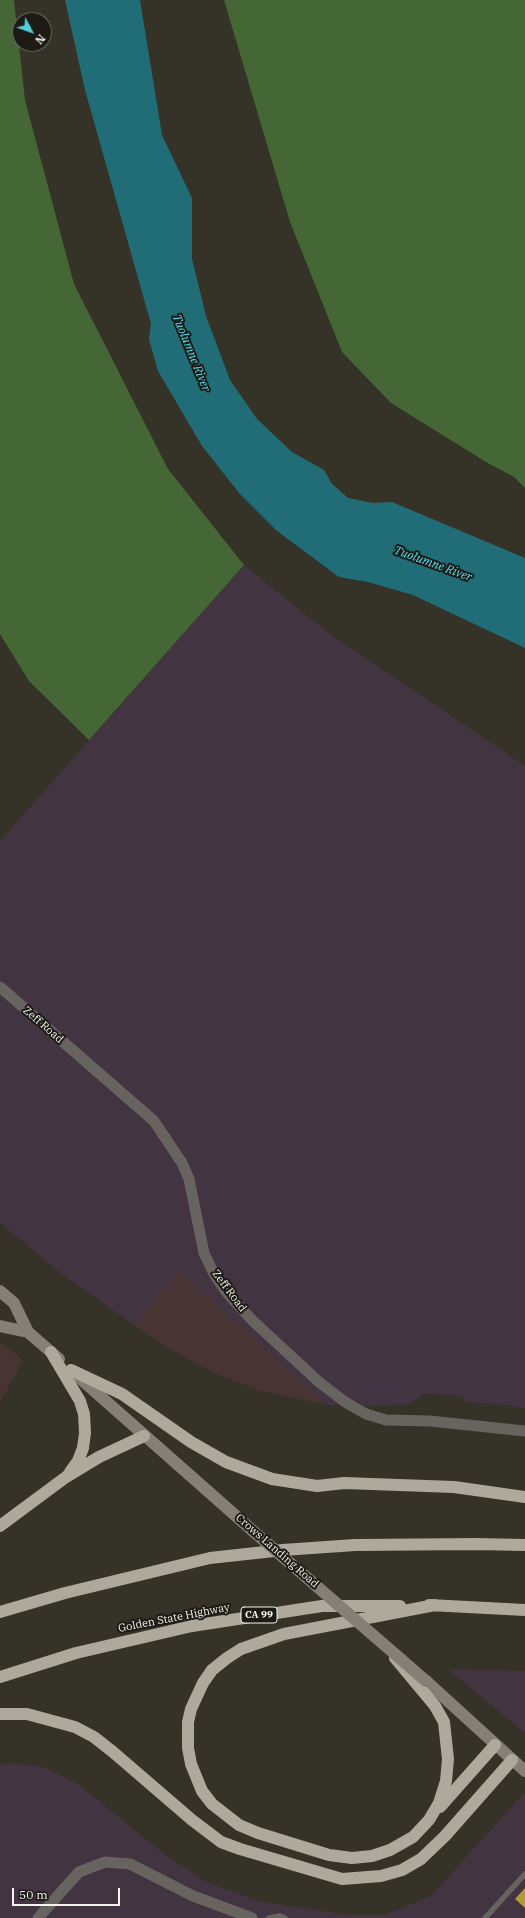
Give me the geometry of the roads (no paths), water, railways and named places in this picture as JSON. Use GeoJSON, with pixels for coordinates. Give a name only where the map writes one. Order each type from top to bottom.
{"type":"FeatureCollection","features":[{"type":"Feature","properties":{"kind":"highway"},"geometry":{"type":"LineString","coordinates":[[51,1352],[80,1401],[84,1414],[85,1433],[83,1448],[78,1461],[66,1477]]}},
{"type":"Feature","properties":{"kind":"highway"},"geometry":{"type":"LineString","coordinates":[[71,1370],[122,1394],[191,1442],[226,1462],[272,1479],[317,1486],[344,1483],[454,1487],[525,1497]]}},
{"type":"Feature","properties":{"kind":"highway"},"geometry":{"type":"LineString","coordinates":[[0,1526],[66,1477],[99,1457],[144,1436]]}},
{"type":"Feature","properties":{"kind":"highway"},"geometry":{"type":"LineString","coordinates":[[0,1612],[65,1593],[210,1558],[283,1550],[356,1545],[525,1545]]}},
{"type":"Feature","properties":{"kind":"highway"},"geometry":{"type":"LineString","coordinates":[[435,1605],[284,1634],[241,1649],[212,1670],[196,1696],[188,1722],[188,1748],[191,1764],[202,1791],[212,1804],[239,1825],[258,1833],[329,1855],[352,1858],[372,1856],[390,1850],[413,1837],[495,1745]]}},
{"type":"Feature","properties":{"kind":"highway","name":"Golden State Highway"},"geometry":{"type":"LineString","coordinates":[[0,1677],[76,1653],[134,1638],[243,1617],[322,1606],[435,1605],[525,1610]]}},
{"type":"Feature","properties":{"kind":"highway"},"geometry":{"type":"LineString","coordinates":[[422,1684],[444,1722],[448,1759],[446,1781],[439,1803],[429,1820]]}},
{"type":"Feature","properties":{"kind":"highway"},"geometry":{"type":"LineString","coordinates":[[0,1714],[27,1714],[75,1727],[94,1737],[192,1820],[221,1842],[342,1879],[381,1876],[402,1870],[421,1859],[445,1836],[512,1760]]}},
{"type":"Feature","properties":{"kind":"main road","name":"Crows Landing Road"},"geometry":{"type":"LineString","coordinates":[[0,1291],[14,1303],[28,1332],[144,1436],[385,1646],[422,1684],[525,1771]]}},
{"type":"Feature","properties":{"kind":"main road","name":"Crows Landing Road"},"geometry":{"type":"LineString","coordinates":[[0,1326],[28,1332]]}},
{"type":"Feature","properties":{"kind":"street","name":"Zeff Road"},"geometry":{"type":"LineString","coordinates":[[0,987],[154,1121],[182,1163],[189,1179],[204,1252],[214,1274],[227,1293],[252,1320],[319,1382],[345,1402],[366,1414],[386,1420],[430,1420],[525,1431]]}},
{"type":"Feature","properties":{"kind":"street"},"geometry":{"type":"LineString","coordinates":[[38,1918],[79,1872],[105,1862],[130,1864],[193,1896],[252,1918]]}},
{"type":"Feature","properties":{"kind":"lane"},"geometry":{"type":"LineString","coordinates":[[485,1918],[525,1874]]}},
{"type":"Feature","properties":{"kind":"lane"},"geometry":{"type":"LineString","coordinates":[[269,1918],[280,1916],[285,1918]]}},
{"type":"Feature","properties":{"kind":"water","name":"Tuolumne River"},"geometry":{"type":"Polygon","coordinates":[[[65,0],[140,0],[162,135],[192,198],[192,259],[206,316],[230,380],[257,419],[292,452],[324,470],[332,484],[348,498],[373,503],[392,502],[525,558],[525,648],[413,595],[368,582],[339,577],[277,531],[240,494],[202,446],[158,371],[149,339],[151,324],[85,90],[65,0]]]}}]}
